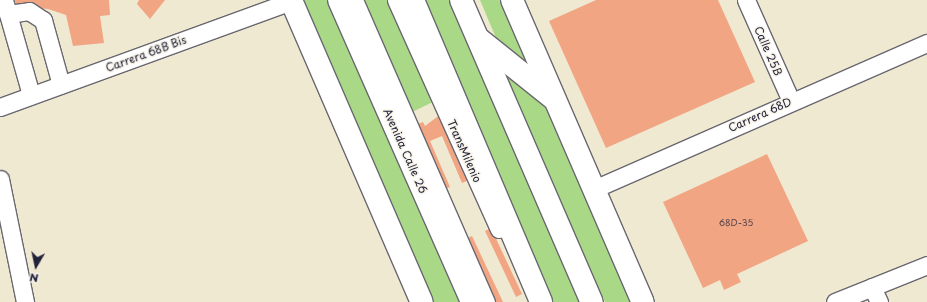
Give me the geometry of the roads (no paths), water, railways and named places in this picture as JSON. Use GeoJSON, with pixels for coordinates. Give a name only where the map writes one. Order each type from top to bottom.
{"type":"FeatureCollection","features":[{"type":"Feature","properties":{"kind":"main road","name":"Avenida Calle 26"},"geometry":{"type":"LineString","coordinates":[[339,0],[472,302]]}},
{"type":"Feature","properties":{"kind":"main road"},"geometry":{"type":"LineString","coordinates":[[412,0],[541,302]]}},
{"type":"Feature","properties":{"kind":"main road"},"geometry":{"type":"LineString","coordinates":[[461,0],[592,302]]}},
{"type":"Feature","properties":{"kind":"main road"},"geometry":{"type":"LineString","coordinates":[[512,0],[643,302]]}},
{"type":"Feature","properties":{"kind":"main road"},"geometry":{"type":"LineString","coordinates":[[291,1],[422,302]]}},
{"type":"Feature","properties":{"kind":"main road"},"geometry":{"type":"LineString","coordinates":[[476,37],[555,100]]}},
{"type":"Feature","properties":{"kind":"street"},"geometry":{"type":"LineString","coordinates":[[354,0],[486,302]]}},
{"type":"Feature","properties":{"kind":"street","name":"TransMilenio"},"geometry":{"type":"LineString","coordinates":[[396,0],[531,302]]}},
{"type":"Feature","properties":{"kind":"street","name":"Calle 25B"},"geometry":{"type":"LineString","coordinates":[[746,0],[791,101]]}},
{"type":"Feature","properties":{"kind":"street","name":"Carrera 68B Bis"},"geometry":{"type":"LineString","coordinates":[[0,107],[291,1]]}},
{"type":"Feature","properties":{"kind":"street"},"geometry":{"type":"LineString","coordinates":[[32,95],[6,7],[29,11],[43,20],[61,85]]}},
{"type":"Feature","properties":{"kind":"street","name":"Carrera 68D"},"geometry":{"type":"LineString","coordinates":[[594,190],[791,101],[927,43]]}},
{"type":"Feature","properties":{"kind":"street"},"geometry":{"type":"LineString","coordinates":[[0,179],[25,302]]}},
{"type":"Feature","properties":{"kind":"street"},"geometry":{"type":"LineString","coordinates":[[835,302],[875,294],[927,265]]}}]}
